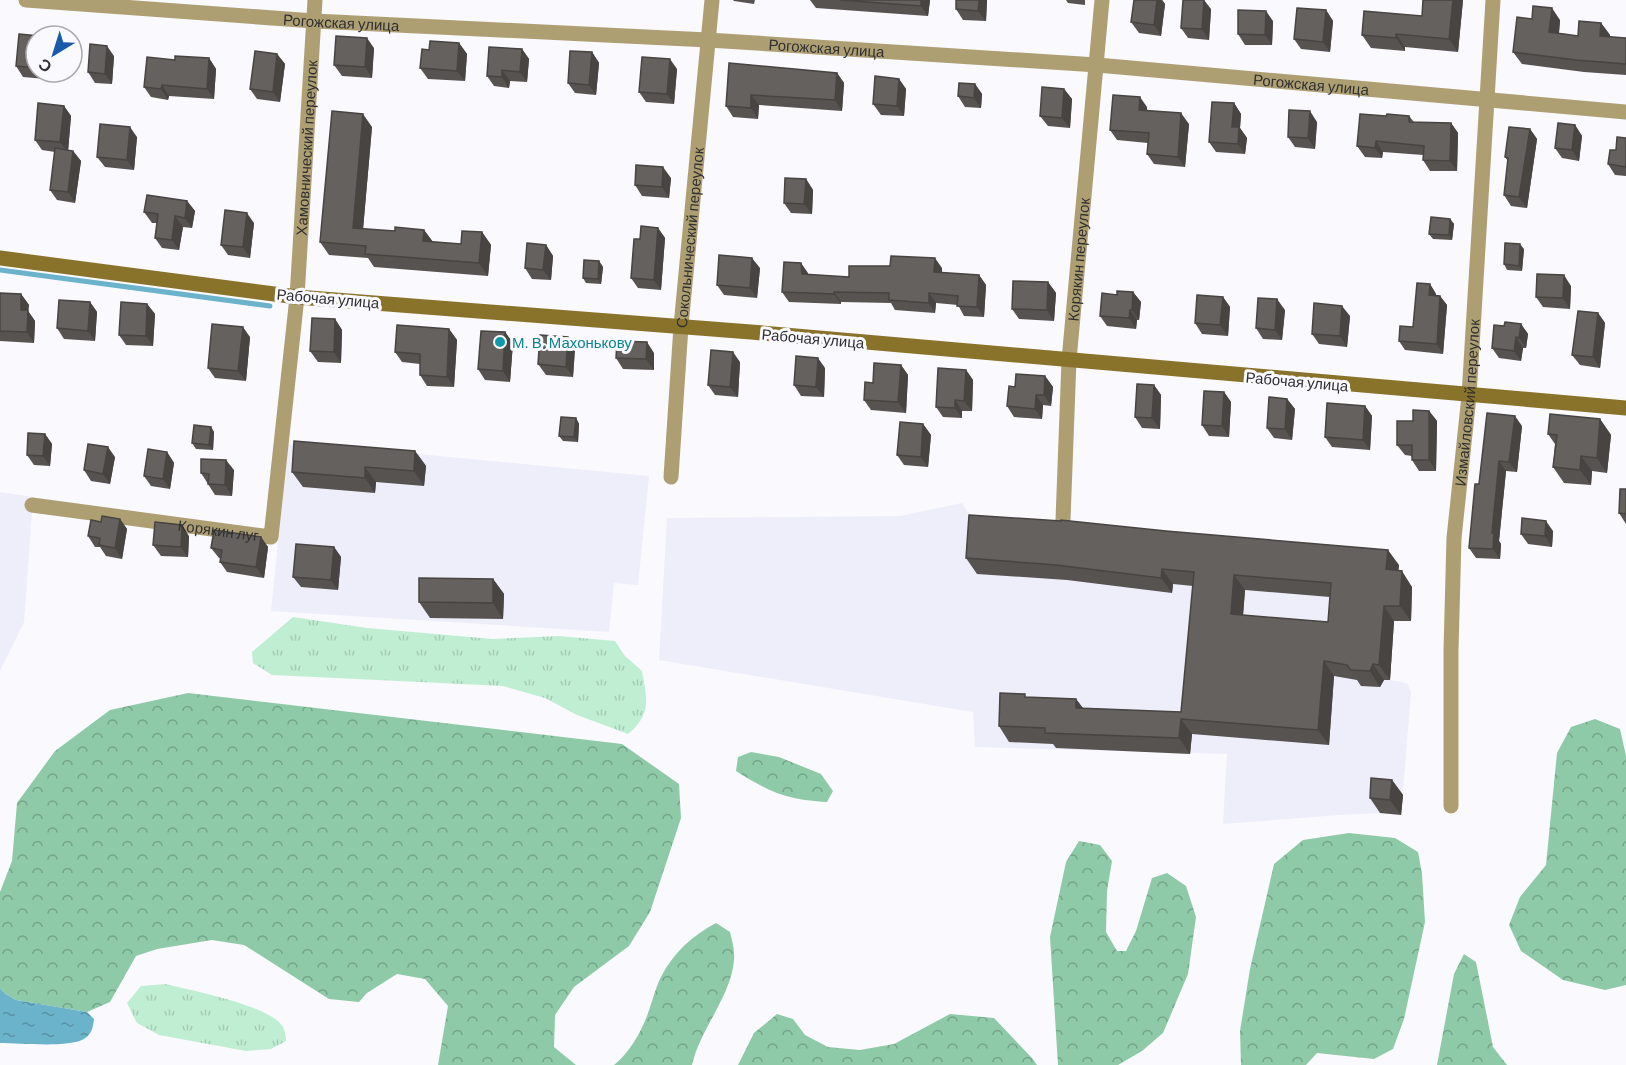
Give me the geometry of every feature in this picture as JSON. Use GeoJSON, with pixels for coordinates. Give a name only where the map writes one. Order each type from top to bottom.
{"type":"FeatureCollection","features":[{"type":"Feature","properties":{"kind":"main road","name":"Рабочая улица"},"geometry":{"type":"LineString","coordinates":[[0,258],[297,297],[681,326],[1626,408]]}},
{"type":"Feature","properties":{"kind":"street","name":"Рогожская улица"},"geometry":{"type":"LineString","coordinates":[[26,0],[314,21],[708,40],[1097,65],[1626,112]]}},
{"type":"Feature","properties":{"kind":"street","name":"Хамовнический переулок"},"geometry":{"type":"LineString","coordinates":[[297,297],[315,0]]}},
{"type":"Feature","properties":{"kind":"street","name":"Сокольнический переулок"},"geometry":{"type":"LineString","coordinates":[[671,477],[681,326],[712,0]]}},
{"type":"Feature","properties":{"kind":"street","name":"Корякин переулок"},"geometry":{"type":"LineString","coordinates":[[1063,520],[1069,360],[1102,0]]}},
{"type":"Feature","properties":{"kind":"street","name":"Измайловский переулок"},"geometry":{"type":"LineString","coordinates":[[1451,806],[1454,538],[1469,396],[1493,0]]}},
{"type":"Feature","properties":{"kind":"street","name":"Корякин луг"},"geometry":{"type":"LineString","coordinates":[[32,505],[271,537],[297,297]]}},
{"type":"Feature","properties":{"kind":"shaded area"},"geometry":{"type":"Polygon","coordinates":[[[288,444],[649,476],[638,585],[614,583],[609,632],[271,611],[288,444]]]}},
{"type":"Feature","properties":{"kind":"shaded area"},"geometry":{"type":"Polygon","coordinates":[[[0,492],[33,497],[24,622],[0,671],[0,492]]]}},
{"type":"Feature","properties":{"kind":"shaded area"},"geometry":{"type":"Polygon","coordinates":[[[962,503],[980,530],[1399,565],[1397,584],[1412,587],[1411,621],[1394,621],[1390,680],[1407,683],[1411,692],[1401,815],[1380,813],[1339,815],[1223,824],[1227,754],[975,747],[973,712],[659,660],[667,518],[900,516],[962,503]]]}},
{"type":"Feature","properties":{"kind":"green space"},"geometry":{"type":"Polygon","coordinates":[[[293,617],[367,628],[493,639],[559,636],[615,641],[625,656],[642,671],[646,706],[641,720],[628,734],[577,715],[545,698],[503,686],[272,675],[253,663],[252,652],[293,617]]]}},
{"type":"Feature","properties":{"kind":"green space"},"geometry":{"type":"Polygon","coordinates":[[[188,693],[622,744],[679,784],[681,818],[650,912],[629,946],[574,987],[555,1015],[554,1047],[576,1065],[438,1065],[448,1006],[425,979],[397,974],[367,993],[359,1002],[329,999],[244,945],[212,940],[157,949],[136,956],[110,1002],[87,1012],[16,1000],[4,993],[0,988],[0,892],[12,861],[17,803],[55,751],[110,710],[188,693]]]}},
{"type":"Feature","properties":{"kind":"green space"},"geometry":{"type":"Polygon","coordinates":[[[1595,719],[1620,729],[1626,756],[1626,985],[1605,990],[1563,980],[1521,951],[1509,925],[1520,897],[1546,865],[1557,753],[1571,727],[1595,719]]]}},
{"type":"Feature","properties":{"kind":"green space"},"geometry":{"type":"Polygon","coordinates":[[[751,752],[779,757],[821,774],[833,791],[827,802],[779,794],[736,771],[738,757],[751,752]]]}},
{"type":"Feature","properties":{"kind":"green space"},"geometry":{"type":"Polygon","coordinates":[[[1349,833],[1395,838],[1418,852],[1425,922],[1404,1019],[1393,1049],[1374,1059],[1317,1053],[1306,1065],[1241,1065],[1240,1031],[1250,969],[1274,864],[1303,840],[1349,833]]]}},
{"type":"Feature","properties":{"kind":"green space"},"geometry":{"type":"Polygon","coordinates":[[[1079,841],[1100,845],[1112,861],[1107,891],[1106,932],[1117,951],[1126,951],[1136,931],[1152,878],[1167,873],[1186,886],[1196,917],[1188,974],[1163,1033],[1142,1051],[1118,1065],[1058,1065],[1050,937],[1066,862],[1079,841]]]}},
{"type":"Feature","properties":{"kind":"green space"},"geometry":{"type":"Polygon","coordinates":[[[716,923],[730,932],[734,949],[732,974],[692,1065],[614,1065],[629,1049],[637,1036],[659,982],[671,960],[699,933],[716,923]]]}},
{"type":"Feature","properties":{"kind":"green space"},"geometry":{"type":"Polygon","coordinates":[[[1464,954],[1476,962],[1493,1047],[1507,1065],[1437,1065],[1454,974],[1464,954]]]}},
{"type":"Feature","properties":{"kind":"green space"},"geometry":{"type":"Polygon","coordinates":[[[165,984],[229,1000],[263,1012],[276,1019],[283,1027],[286,1041],[271,1049],[246,1051],[159,1035],[137,1023],[127,1003],[141,986],[165,984]]]}},
{"type":"Feature","properties":{"kind":"green space"},"geometry":{"type":"Polygon","coordinates":[[[777,1014],[793,1019],[805,1035],[828,1047],[860,1050],[894,1044],[950,1014],[994,1018],[1037,1065],[738,1065],[754,1033],[777,1014]]]}},
{"type":"Feature","properties":{"kind":"water"},"geometry":{"type":"Polygon","coordinates":[[[0,988],[16,1000],[87,1012],[94,1019],[92,1030],[84,1039],[77,1042],[0,1043],[0,988]]]}},
{"type":"Feature","properties":{"kind":"building"},"geometry":{"type":"Polygon","coordinates":[[[840,0],[921,0],[921,6],[840,0]]]}},
{"type":"Feature","properties":{"kind":"building"},"geometry":{"type":"Polygon","coordinates":[[[956,0],[979,0],[978,11],[956,9],[956,0]]]}},
{"type":"Feature","properties":{"kind":"building"},"geometry":{"type":"Polygon","coordinates":[[[1134,0],[1157,0],[1154,25],[1131,22],[1134,0]]]}},
{"type":"Feature","properties":{"kind":"building"},"geometry":{"type":"Polygon","coordinates":[[[1183,0],[1204,0],[1202,29],[1181,28],[1183,0]]]}},
{"type":"Feature","properties":{"kind":"building"},"geometry":{"type":"Polygon","coordinates":[[[1423,0],[1453,0],[1449,39],[1396,34],[1396,38],[1362,35],[1364,11],[1422,16],[1423,0]]]}},
{"type":"Feature","properties":{"kind":"building"},"geometry":{"type":"Polygon","coordinates":[[[1533,6],[1552,8],[1549,32],[1578,36],[1579,21],[1601,23],[1600,36],[1626,38],[1626,64],[1513,52],[1517,17],[1532,19],[1533,6]]]}},
{"type":"Feature","properties":{"kind":"building"},"geometry":{"type":"Polygon","coordinates":[[[1297,8],[1326,10],[1323,42],[1294,39],[1297,8]]]}},
{"type":"Feature","properties":{"kind":"building"},"geometry":{"type":"Polygon","coordinates":[[[1238,10],[1266,11],[1265,35],[1238,34],[1238,10]]]}},
{"type":"Feature","properties":{"kind":"building"},"geometry":{"type":"Polygon","coordinates":[[[19,34],[24,34],[24,67],[16,66],[19,34]]]}},
{"type":"Feature","properties":{"kind":"building"},"geometry":{"type":"Polygon","coordinates":[[[336,36],[367,38],[365,67],[334,65],[336,36]]]}},
{"type":"Feature","properties":{"kind":"building"},"geometry":{"type":"Polygon","coordinates":[[[430,41],[459,43],[457,71],[420,68],[422,49],[429,50],[430,41]]]}},
{"type":"Feature","properties":{"kind":"building"},"geometry":{"type":"Polygon","coordinates":[[[90,44],[107,46],[105,74],[88,72],[90,44]]]}},
{"type":"Feature","properties":{"kind":"building"},"geometry":{"type":"Polygon","coordinates":[[[489,47],[522,49],[520,72],[502,70],[502,77],[487,76],[489,47]]]}},
{"type":"Feature","properties":{"kind":"building"},"geometry":{"type":"Polygon","coordinates":[[[255,51],[277,54],[273,92],[250,89],[255,51]]]}},
{"type":"Feature","properties":{"kind":"building"},"geometry":{"type":"Polygon","coordinates":[[[570,51],[592,52],[589,85],[568,83],[570,51]]]}},
{"type":"Feature","properties":{"kind":"building"},"geometry":{"type":"Polygon","coordinates":[[[175,56],[209,58],[207,89],[162,85],[161,89],[144,87],[147,57],[175,60],[175,56]]]}},
{"type":"Feature","properties":{"kind":"building"},"geometry":{"type":"Polygon","coordinates":[[[642,57],[670,59],[667,94],[639,92],[642,57]]]}},
{"type":"Feature","properties":{"kind":"building"},"geometry":{"type":"Polygon","coordinates":[[[729,63],[837,73],[835,100],[751,95],[751,108],[726,106],[729,63]]]}},
{"type":"Feature","properties":{"kind":"building"},"geometry":{"type":"Polygon","coordinates":[[[875,76],[899,79],[897,106],[873,104],[875,76]]]}},
{"type":"Feature","properties":{"kind":"building"},"geometry":{"type":"Polygon","coordinates":[[[959,83],[975,84],[974,98],[958,96],[959,83]]]}},
{"type":"Feature","properties":{"kind":"building"},"geometry":{"type":"Polygon","coordinates":[[[1042,87],[1064,89],[1062,118],[1040,116],[1042,87]]]}},
{"type":"Feature","properties":{"kind":"building"},"geometry":{"type":"Polygon","coordinates":[[[1113,95],[1140,97],[1139,110],[1181,113],[1178,157],[1147,154],[1149,133],[1110,130],[1113,95]]]}},
{"type":"Feature","properties":{"kind":"building"},"geometry":{"type":"Polygon","coordinates":[[[1212,102],[1234,103],[1232,127],[1239,127],[1238,144],[1209,142],[1212,102]]]}},
{"type":"Feature","properties":{"kind":"building"},"geometry":{"type":"Polygon","coordinates":[[[38,103],[64,106],[60,142],[35,140],[38,103]]]}},
{"type":"Feature","properties":{"kind":"building"},"geometry":{"type":"Polygon","coordinates":[[[1289,110],[1310,111],[1308,138],[1288,137],[1289,110]]]}},
{"type":"Feature","properties":{"kind":"building"},"geometry":{"type":"Polygon","coordinates":[[[332,111],[363,114],[353,228],[395,231],[395,227],[424,230],[423,241],[461,244],[462,231],[482,232],[479,263],[365,254],[366,246],[320,242],[332,111]]]}},
{"type":"Feature","properties":{"kind":"building"},"geometry":{"type":"Polygon","coordinates":[[[1360,114],[1409,116],[1409,122],[1451,123],[1450,161],[1423,160],[1424,146],[1376,141],[1375,148],[1357,146],[1360,114]]]}},
{"type":"Feature","properties":{"kind":"building"},"geometry":{"type":"Polygon","coordinates":[[[1558,123],[1575,125],[1572,150],[1555,148],[1558,123]]]}},
{"type":"Feature","properties":{"kind":"building"},"geometry":{"type":"Polygon","coordinates":[[[100,124],[130,127],[127,160],[97,157],[100,124]]]}},
{"type":"Feature","properties":{"kind":"building"},"geometry":{"type":"Polygon","coordinates":[[[1509,127],[1530,129],[1519,197],[1504,195],[1509,127]]]}},
{"type":"Feature","properties":{"kind":"building"},"geometry":{"type":"Polygon","coordinates":[[[1617,137],[1626,138],[1626,167],[1608,164],[1610,150],[1616,150],[1617,137]]]}},
{"type":"Feature","properties":{"kind":"building"},"geometry":{"type":"Polygon","coordinates":[[[55,148],[73,151],[68,192],[50,190],[55,148]]]}},
{"type":"Feature","properties":{"kind":"building"},"geometry":{"type":"Polygon","coordinates":[[[636,165],[663,167],[662,187],[635,185],[636,165]]]}},
{"type":"Feature","properties":{"kind":"building"},"geometry":{"type":"Polygon","coordinates":[[[785,178],[806,179],[804,204],[784,203],[785,178]]]}},
{"type":"Feature","properties":{"kind":"building"},"geometry":{"type":"Polygon","coordinates":[[[147,195],[187,201],[185,218],[175,216],[172,240],[155,238],[158,214],[144,212],[147,195]]]}},
{"type":"Feature","properties":{"kind":"building"},"geometry":{"type":"Polygon","coordinates":[[[225,210],[247,213],[243,247],[221,245],[225,210]]]}},
{"type":"Feature","properties":{"kind":"building"},"geometry":{"type":"Polygon","coordinates":[[[1431,217],[1450,219],[1449,235],[1429,234],[1431,217]]]}},
{"type":"Feature","properties":{"kind":"building"},"geometry":{"type":"Polygon","coordinates":[[[641,226],[658,228],[654,280],[631,278],[634,239],[640,239],[641,226]]]}},
{"type":"Feature","properties":{"kind":"building"},"geometry":{"type":"Polygon","coordinates":[[[527,243],[546,245],[543,270],[525,268],[527,243]]]}},
{"type":"Feature","properties":{"kind":"building"},"geometry":{"type":"Polygon","coordinates":[[[1505,243],[1520,244],[1519,266],[1504,264],[1505,243]]]}},
{"type":"Feature","properties":{"kind":"building"},"geometry":{"type":"Polygon","coordinates":[[[719,255],[752,258],[750,288],[717,285],[719,255]]]}},
{"type":"Feature","properties":{"kind":"building"},"geometry":{"type":"Polygon","coordinates":[[[891,256],[935,258],[934,272],[979,275],[977,307],[957,306],[958,296],[929,293],[929,303],[889,300],[889,293],[782,292],[784,262],[801,263],[802,274],[849,277],[849,266],[890,266],[891,256]]]}},
{"type":"Feature","properties":{"kind":"building"},"geometry":{"type":"Polygon","coordinates":[[[584,260],[599,261],[598,279],[583,278],[584,260]]]}},
{"type":"Feature","properties":{"kind":"building"},"geometry":{"type":"Polygon","coordinates":[[[1537,274],[1564,275],[1563,298],[1536,297],[1537,274]]]}},
{"type":"Feature","properties":{"kind":"building"},"geometry":{"type":"Polygon","coordinates":[[[1013,281],[1048,282],[1047,310],[1012,309],[1013,281]]]}},
{"type":"Feature","properties":{"kind":"building"},"geometry":{"type":"Polygon","coordinates":[[[1417,283],[1430,284],[1429,295],[1440,296],[1437,344],[1399,341],[1400,326],[1413,327],[1417,283]]]}},
{"type":"Feature","properties":{"kind":"building"},"geometry":{"type":"Polygon","coordinates":[[[1117,291],[1133,292],[1129,318],[1100,316],[1102,293],[1117,295],[1117,291]]]}},
{"type":"Feature","properties":{"kind":"building"},"geometry":{"type":"Polygon","coordinates":[[[0,293],[21,294],[21,310],[28,310],[27,332],[0,331],[0,293]]]}},
{"type":"Feature","properties":{"kind":"building"},"geometry":{"type":"Polygon","coordinates":[[[1197,295],[1223,297],[1220,325],[1195,323],[1197,295]]]}},
{"type":"Feature","properties":{"kind":"building"},"geometry":{"type":"Polygon","coordinates":[[[1258,298],[1277,299],[1275,330],[1256,328],[1258,298]]]}},
{"type":"Feature","properties":{"kind":"building"},"geometry":{"type":"Polygon","coordinates":[[[59,300],[90,302],[88,331],[57,328],[59,300]]]}},
{"type":"Feature","properties":{"kind":"building"},"geometry":{"type":"Polygon","coordinates":[[[121,302],[147,304],[146,336],[119,335],[121,302]]]}},
{"type":"Feature","properties":{"kind":"building"},"geometry":{"type":"Polygon","coordinates":[[[1314,303],[1342,306],[1340,336],[1312,334],[1314,303]]]}},
{"type":"Feature","properties":{"kind":"building"},"geometry":{"type":"Polygon","coordinates":[[[1578,311],[1598,313],[1593,357],[1572,355],[1578,311]]]}},
{"type":"Feature","properties":{"kind":"building"},"geometry":{"type":"Polygon","coordinates":[[[312,318],[335,319],[334,352],[310,351],[312,318]]]}},
{"type":"Feature","properties":{"kind":"building"},"geometry":{"type":"Polygon","coordinates":[[[1505,322],[1521,324],[1514,351],[1492,348],[1494,325],[1504,326],[1505,322]]]}},
{"type":"Feature","properties":{"kind":"building"},"geometry":{"type":"Polygon","coordinates":[[[212,324],[243,327],[238,371],[208,368],[212,324]]]}},
{"type":"Feature","properties":{"kind":"building"},"geometry":{"type":"Polygon","coordinates":[[[397,325],[449,329],[447,377],[420,375],[420,354],[395,352],[397,325]]]}},
{"type":"Feature","properties":{"kind":"building"},"geometry":{"type":"Polygon","coordinates":[[[481,331],[505,332],[503,371],[478,369],[481,331]]]}},
{"type":"Feature","properties":{"kind":"building"},"geometry":{"type":"Polygon","coordinates":[[[540,335],[568,337],[566,367],[538,364],[540,335]]]}},
{"type":"Feature","properties":{"kind":"building"},"geometry":{"type":"Polygon","coordinates":[[[617,341],[647,342],[646,359],[616,358],[617,341]]]}},
{"type":"Feature","properties":{"kind":"building"},"geometry":{"type":"Polygon","coordinates":[[[711,350],[733,352],[730,387],[708,385],[711,350]]]}},
{"type":"Feature","properties":{"kind":"building"},"geometry":{"type":"Polygon","coordinates":[[[796,356],[818,358],[816,387],[794,385],[796,356]]]}},
{"type":"Feature","properties":{"kind":"building"},"geometry":{"type":"Polygon","coordinates":[[[874,363],[901,365],[898,402],[864,400],[865,382],[873,383],[874,363]]]}},
{"type":"Feature","properties":{"kind":"building"},"geometry":{"type":"Polygon","coordinates":[[[938,368],[966,370],[964,401],[955,400],[955,408],[936,407],[938,368]]]}},
{"type":"Feature","properties":{"kind":"building"},"geometry":{"type":"Polygon","coordinates":[[[1016,374],[1045,376],[1044,395],[1036,395],[1035,409],[1007,406],[1009,386],[1015,387],[1016,374]]]}},
{"type":"Feature","properties":{"kind":"building"},"geometry":{"type":"Polygon","coordinates":[[[1137,384],[1154,385],[1152,418],[1135,417],[1137,384]]]}},
{"type":"Feature","properties":{"kind":"building"},"geometry":{"type":"Polygon","coordinates":[[[1204,391],[1224,392],[1222,426],[1202,425],[1204,391]]]}},
{"type":"Feature","properties":{"kind":"building"},"geometry":{"type":"Polygon","coordinates":[[[1269,397],[1287,399],[1285,429],[1267,428],[1269,397]]]}},
{"type":"Feature","properties":{"kind":"building"},"geometry":{"type":"Polygon","coordinates":[[[1327,403],[1365,406],[1363,440],[1325,437],[1327,403]]]}},
{"type":"Feature","properties":{"kind":"building"},"geometry":{"type":"Polygon","coordinates":[[[1413,410],[1429,411],[1429,460],[1412,460],[1412,445],[1397,445],[1397,421],[1413,421],[1413,410]]]}},
{"type":"Feature","properties":{"kind":"building"},"geometry":{"type":"Polygon","coordinates":[[[1487,413],[1515,416],[1509,462],[1499,461],[1492,533],[1494,533],[1493,549],[1469,548],[1475,484],[1479,484],[1487,413]]]}},
{"type":"Feature","properties":{"kind":"building"},"geometry":{"type":"Polygon","coordinates":[[[1550,414],[1600,419],[1597,458],[1581,456],[1580,470],[1553,467],[1557,435],[1548,434],[1550,414]]]}},
{"type":"Feature","properties":{"kind":"building"},"geometry":{"type":"Polygon","coordinates":[[[561,417],[576,418],[574,437],[559,436],[561,417]]]}},
{"type":"Feature","properties":{"kind":"building"},"geometry":{"type":"Polygon","coordinates":[[[900,422],[923,424],[921,457],[897,455],[900,422]]]}},
{"type":"Feature","properties":{"kind":"building"},"geometry":{"type":"Polygon","coordinates":[[[194,425],[211,427],[209,445],[192,443],[194,425]]]}},
{"type":"Feature","properties":{"kind":"building"},"geometry":{"type":"Polygon","coordinates":[[[28,433],[45,434],[43,456],[27,455],[28,433]]]}},
{"type":"Feature","properties":{"kind":"building"},"geometry":{"type":"Polygon","coordinates":[[[294,441],[415,451],[414,471],[365,467],[365,478],[292,472],[294,441]]]}},
{"type":"Feature","properties":{"kind":"building"},"geometry":{"type":"Polygon","coordinates":[[[88,444],[108,447],[103,474],[84,470],[88,444]]]}},
{"type":"Feature","properties":{"kind":"building"},"geometry":{"type":"Polygon","coordinates":[[[148,449],[167,452],[163,479],[144,476],[148,449]]]}},
{"type":"Feature","properties":{"kind":"building"},"geometry":{"type":"Polygon","coordinates":[[[201,459],[226,460],[225,485],[208,484],[209,474],[201,473],[201,459]]]}},
{"type":"Feature","properties":{"kind":"building"},"geometry":{"type":"Polygon","coordinates":[[[1620,489],[1626,489],[1626,514],[1619,513],[1620,489]]]}},
{"type":"Feature","properties":{"kind":"building"},"geometry":{"type":"Polygon","coordinates":[[[969,515],[1061,520],[1388,550],[1386,569],[1402,571],[1400,606],[1384,606],[1379,665],[1373,664],[1370,671],[1351,670],[1347,665],[1324,661],[1318,730],[1181,719],[1179,738],[1045,733],[1045,728],[999,726],[1000,693],[1025,694],[1025,697],[1076,699],[1076,708],[1181,712],[1194,572],[1162,569],[1161,578],[1056,565],[966,558],[969,515]],[[1234,575],[1231,614],[1328,622],[1331,583],[1234,575]]]}},
{"type":"Feature","properties":{"kind":"building"},"geometry":{"type":"Polygon","coordinates":[[[102,516],[120,519],[115,548],[99,545],[100,538],[88,536],[91,520],[101,522],[102,516]]]}},
{"type":"Feature","properties":{"kind":"building"},"geometry":{"type":"Polygon","coordinates":[[[1522,518],[1546,521],[1545,536],[1521,534],[1522,518]]]}},
{"type":"Feature","properties":{"kind":"building"},"geometry":{"type":"Polygon","coordinates":[[[155,522],[182,525],[181,547],[153,545],[155,522]]]}},
{"type":"Feature","properties":{"kind":"building"},"geometry":{"type":"Polygon","coordinates":[[[214,530],[261,537],[256,567],[220,562],[222,550],[211,548],[214,530]]]}},
{"type":"Feature","properties":{"kind":"building"},"geometry":{"type":"Polygon","coordinates":[[[296,544],[334,547],[331,580],[293,577],[296,544]]]}},
{"type":"Feature","properties":{"kind":"building"},"geometry":{"type":"Polygon","coordinates":[[[419,578],[493,579],[493,603],[419,602],[419,578]]]}},
{"type":"Feature","properties":{"kind":"building"},"geometry":{"type":"Polygon","coordinates":[[[1371,778],[1392,780],[1390,800],[1370,798],[1371,778]]]}},
{"type":"Feature","properties":{"kind":"waterway"},"geometry":{"type":"LineString","coordinates":[[0,270],[270,306]]}},
{"type":"Feature","properties":{"kind":"place","name":"М. В. Махонькову"},"geometry":{"type":"Point","coordinates":[500,342]}}]}
